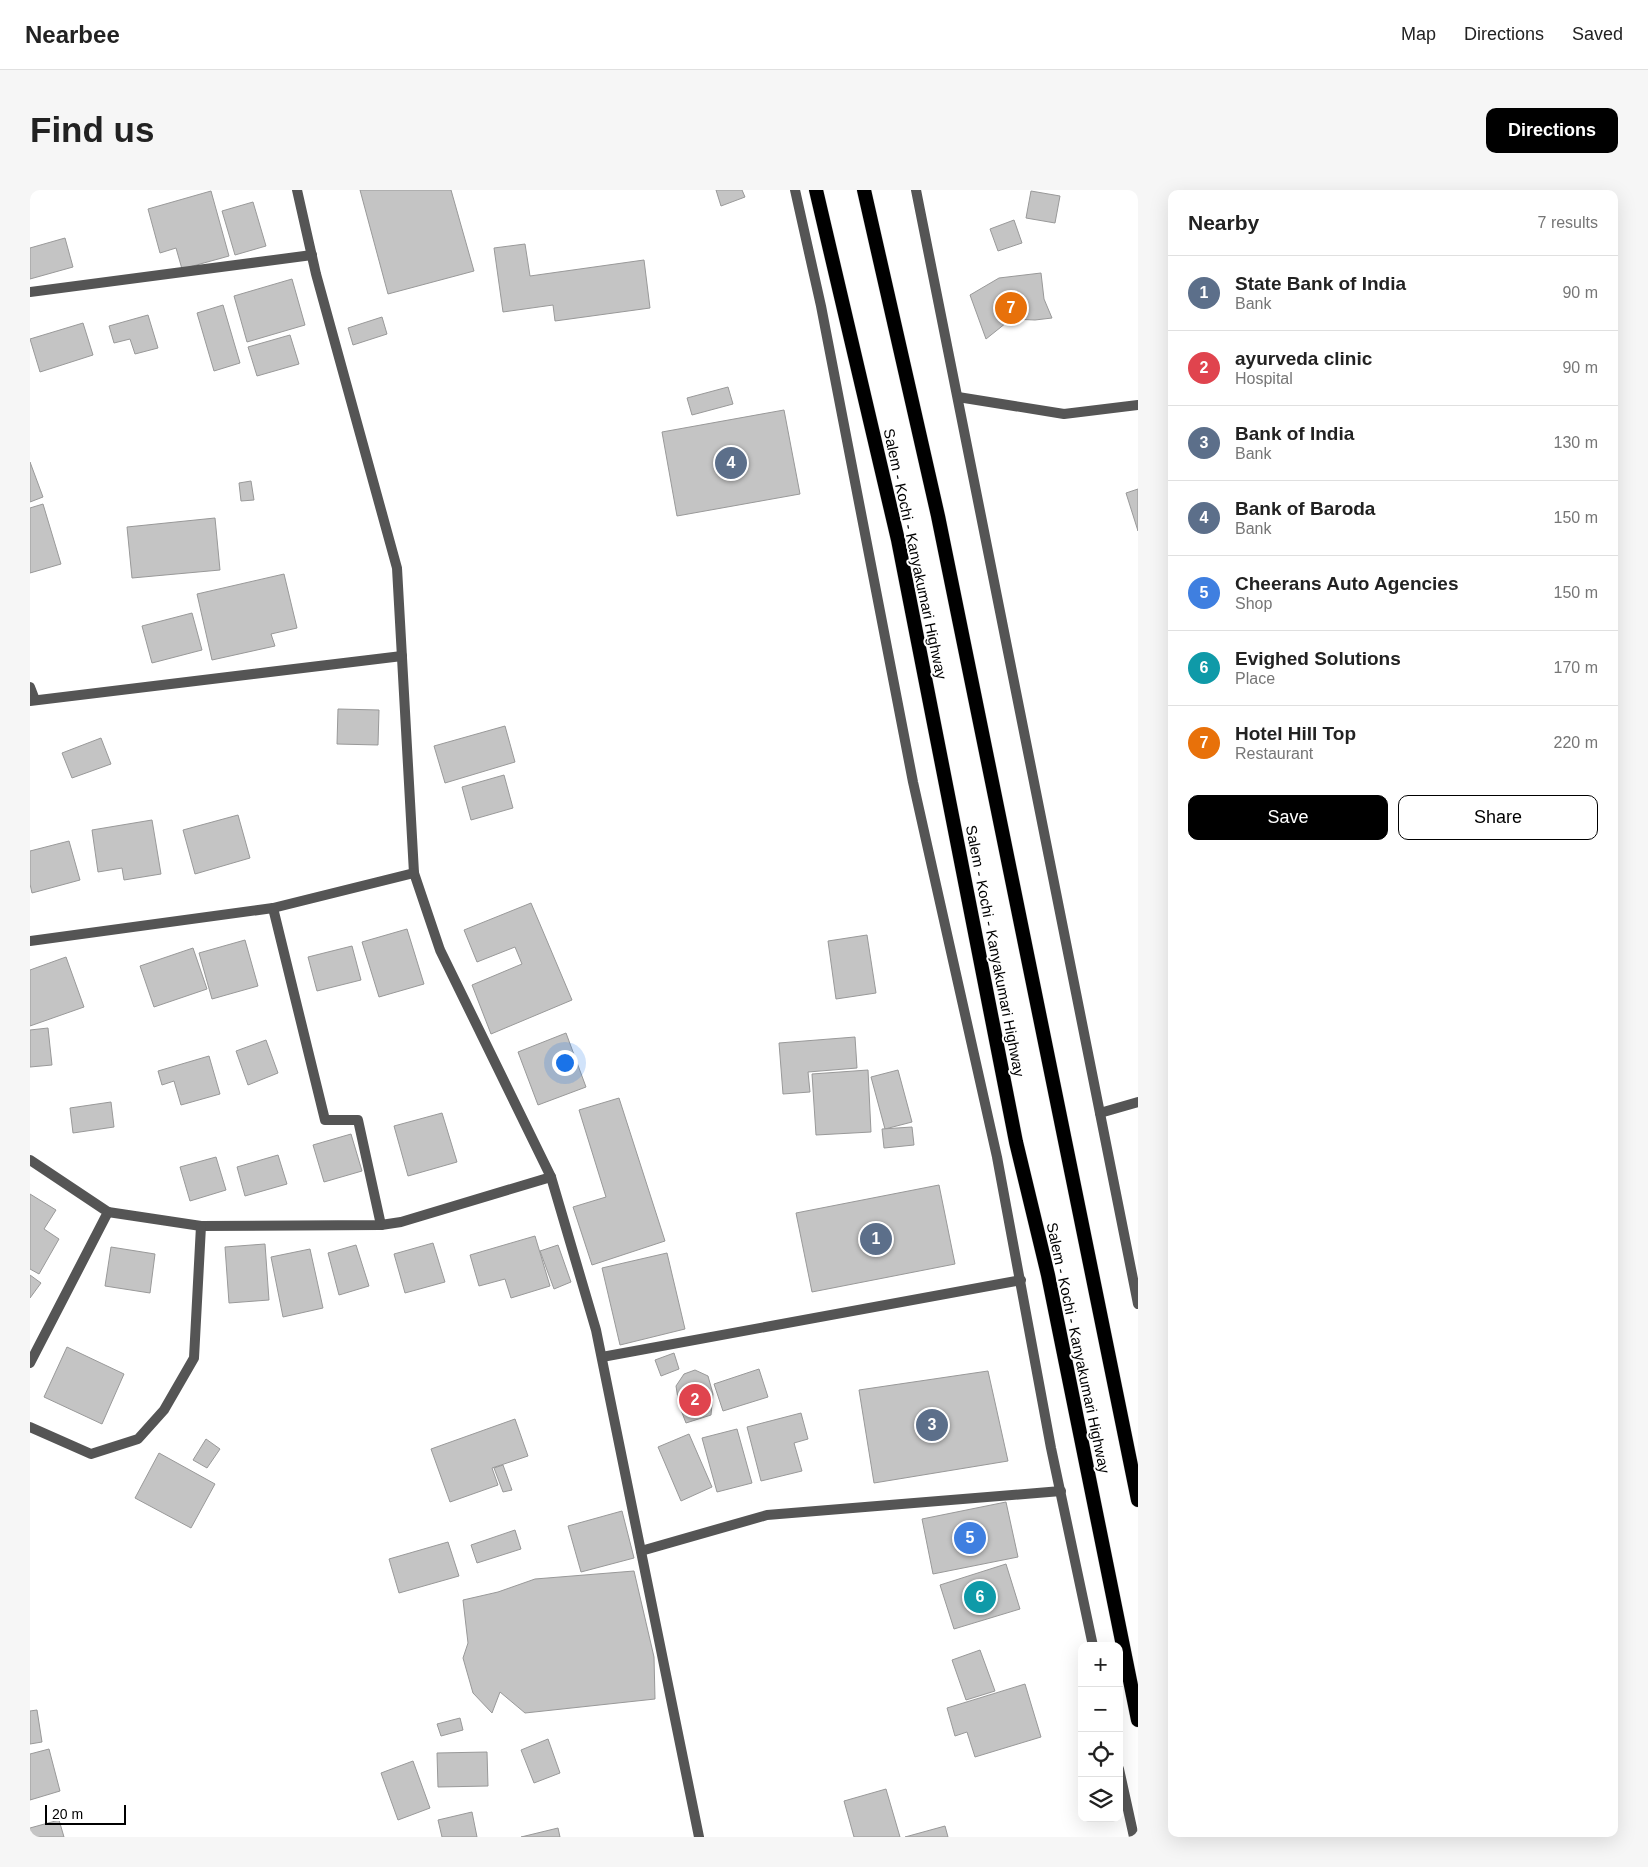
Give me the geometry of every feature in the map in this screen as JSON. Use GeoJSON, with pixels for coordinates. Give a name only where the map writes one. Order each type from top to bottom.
{"type":"FeatureCollection","features":[{"type":"Feature","properties":{"kind":"highway","name":"Salem - Kochi - Kanyakumari Highway"},"geometry":{"type":"LineString","coordinates":[[816,190],[898,540],[1016,1142],[1048,1275],[1138,1720]]}},
{"type":"Feature","properties":{"kind":"highway","name":"Salem - Kochi - Kanyakumari Highway"},"geometry":{"type":"LineString","coordinates":[[864,190],[938,516],[1138,1500]]}},
{"type":"Feature","properties":{"kind":"street"},"geometry":{"type":"LineString","coordinates":[[297,190],[312,255],[397,568],[414,873],[440,950],[551,1177],[596,1330],[699,1837]]}},
{"type":"Feature","properties":{"kind":"street"},"geometry":{"type":"LineString","coordinates":[[796,190],[827,334],[913,782],[997,1157],[1061,1491],[1092,1642]]}},
{"type":"Feature","properties":{"kind":"street"},"geometry":{"type":"LineString","coordinates":[[916,190],[1138,1304]]}},
{"type":"Feature","properties":{"kind":"street"},"geometry":{"type":"LineString","coordinates":[[30,292],[312,255]]}},
{"type":"Feature","properties":{"kind":"street"},"geometry":{"type":"LineString","coordinates":[[958,397],[1064,414],[1138,405]]}},
{"type":"Feature","properties":{"kind":"street"},"geometry":{"type":"LineString","coordinates":[[30,686],[32,700],[402,656]]}},
{"type":"Feature","properties":{"kind":"street"},"geometry":{"type":"LineString","coordinates":[[30,941],[272,908],[414,873]]}},
{"type":"Feature","properties":{"kind":"street"},"geometry":{"type":"LineString","coordinates":[[272,908],[325,1120],[358,1120],[381,1225]]}},
{"type":"Feature","properties":{"kind":"street"},"geometry":{"type":"LineString","coordinates":[[1100,1113],[1138,1102]]}},
{"type":"Feature","properties":{"kind":"street"},"geometry":{"type":"LineString","coordinates":[[30,1160],[108,1212],[201,1226],[381,1225],[400,1222],[551,1177]]}},
{"type":"Feature","properties":{"kind":"street"},"geometry":{"type":"LineString","coordinates":[[30,1363],[108,1212]]}},
{"type":"Feature","properties":{"kind":"street"},"geometry":{"type":"LineString","coordinates":[[30,1427],[90,1454],[138,1439],[164,1410],[194,1358],[201,1226]]}},
{"type":"Feature","properties":{"kind":"street"},"geometry":{"type":"LineString","coordinates":[[602,1357],[1021,1280]]}},
{"type":"Feature","properties":{"kind":"street"},"geometry":{"type":"LineString","coordinates":[[641,1551],[767,1515],[1061,1491]]}},
{"type":"Feature","properties":{"kind":"street"},"geometry":{"type":"LineString","coordinates":[[1121,1777],[1134,1837]]}},
{"type":"Feature","properties":{"kind":"building"},"geometry":{"type":"Polygon","coordinates":[[[360,190],[451,190],[474,271],[388,294],[360,190]]]}},
{"type":"Feature","properties":{"kind":"building"},"geometry":{"type":"Polygon","coordinates":[[[716,190],[742,190],[745,197],[721,206],[716,190]]]}},
{"type":"Feature","properties":{"kind":"building"},"geometry":{"type":"Polygon","coordinates":[[[211,191],[229,256],[182,269],[176,248],[160,253],[148,209],[211,191]]]}},
{"type":"Feature","properties":{"kind":"building"},"geometry":{"type":"Polygon","coordinates":[[[1031,191],[1060,196],[1055,223],[1026,218],[1031,191]]]}},
{"type":"Feature","properties":{"kind":"building"},"geometry":{"type":"Polygon","coordinates":[[[253,202],[266,246],[235,255],[222,211],[253,202]]]}},
{"type":"Feature","properties":{"kind":"building"},"geometry":{"type":"Polygon","coordinates":[[[1014,220],[1022,243],[998,251],[990,229],[1014,220]]]}},
{"type":"Feature","properties":{"kind":"building"},"geometry":{"type":"Polygon","coordinates":[[[65,238],[73,267],[30,279],[30,248],[65,238]]]}},
{"type":"Feature","properties":{"kind":"building"},"geometry":{"type":"Polygon","coordinates":[[[525,244],[530,276],[644,260],[650,308],[555,321],[553,305],[503,312],[494,248],[525,244]]]}},
{"type":"Feature","properties":{"kind":"building"},"geometry":{"type":"Polygon","coordinates":[[[1041,273],[1044,299],[1052,318],[1035,320],[1011,319],[986,339],[970,295],[999,278],[1041,273]]]}},
{"type":"Feature","properties":{"kind":"building"},"geometry":{"type":"Polygon","coordinates":[[[292,279],[305,325],[247,342],[234,296],[292,279]]]}},
{"type":"Feature","properties":{"kind":"building"},"geometry":{"type":"Polygon","coordinates":[[[223,305],[240,363],[214,371],[197,313],[223,305]]]}},
{"type":"Feature","properties":{"kind":"building"},"geometry":{"type":"Polygon","coordinates":[[[148,315],[158,348],[135,354],[130,339],[114,343],[109,326],[148,315]]]}},
{"type":"Feature","properties":{"kind":"building"},"geometry":{"type":"Polygon","coordinates":[[[382,317],[387,334],[353,345],[348,328],[382,317]]]}},
{"type":"Feature","properties":{"kind":"building"},"geometry":{"type":"Polygon","coordinates":[[[83,323],[93,355],[40,372],[30,339],[83,323]]]}},
{"type":"Feature","properties":{"kind":"building"},"geometry":{"type":"Polygon","coordinates":[[[290,335],[299,364],[257,376],[248,347],[290,335]]]}},
{"type":"Feature","properties":{"kind":"building"},"geometry":{"type":"Polygon","coordinates":[[[728,387],[733,404],[692,415],[687,398],[728,387]]]}},
{"type":"Feature","properties":{"kind":"building"},"geometry":{"type":"Polygon","coordinates":[[[784,410],[800,494],[677,516],[662,432],[784,410]]]}},
{"type":"Feature","properties":{"kind":"building"},"geometry":{"type":"Polygon","coordinates":[[[30,462],[43,497],[30,502],[30,462]]]}},
{"type":"Feature","properties":{"kind":"building"},"geometry":{"type":"Polygon","coordinates":[[[251,481],[254,500],[241,501],[239,483],[251,481]]]}},
{"type":"Feature","properties":{"kind":"building"},"geometry":{"type":"Polygon","coordinates":[[[1138,489],[1138,531],[1126,493],[1138,489]]]}},
{"type":"Feature","properties":{"kind":"building"},"geometry":{"type":"Polygon","coordinates":[[[43,504],[61,564],[30,573],[30,508],[43,504]]]}},
{"type":"Feature","properties":{"kind":"building"},"geometry":{"type":"Polygon","coordinates":[[[215,518],[220,570],[132,578],[127,527],[215,518]]]}},
{"type":"Feature","properties":{"kind":"building"},"geometry":{"type":"Polygon","coordinates":[[[284,574],[297,628],[271,634],[275,646],[212,660],[197,594],[284,574]]]}},
{"type":"Feature","properties":{"kind":"building"},"geometry":{"type":"Polygon","coordinates":[[[192,613],[202,650],[152,663],[142,626],[192,613]]]}},
{"type":"Feature","properties":{"kind":"building"},"geometry":{"type":"Polygon","coordinates":[[[338,709],[379,710],[378,745],[337,744],[338,709]]]}},
{"type":"Feature","properties":{"kind":"building"},"geometry":{"type":"Polygon","coordinates":[[[505,726],[515,762],[445,783],[434,746],[505,726]]]}},
{"type":"Feature","properties":{"kind":"building"},"geometry":{"type":"Polygon","coordinates":[[[101,738],[111,764],[72,778],[62,753],[101,738]]]}},
{"type":"Feature","properties":{"kind":"building"},"geometry":{"type":"Polygon","coordinates":[[[504,775],[513,808],[471,820],[462,787],[504,775]]]}},
{"type":"Feature","properties":{"kind":"building"},"geometry":{"type":"Polygon","coordinates":[[[238,815],[250,858],[195,874],[183,830],[238,815]]]}},
{"type":"Feature","properties":{"kind":"building"},"geometry":{"type":"Polygon","coordinates":[[[152,820],[161,874],[124,880],[122,868],[98,872],[92,830],[152,820]]]}},
{"type":"Feature","properties":{"kind":"building"},"geometry":{"type":"Polygon","coordinates":[[[69,841],[80,880],[32,893],[30,884],[30,851],[69,841]]]}},
{"type":"Feature","properties":{"kind":"building"},"geometry":{"type":"Polygon","coordinates":[[[531,903],[572,1000],[491,1034],[472,985],[522,964],[515,947],[477,962],[464,930],[531,903]]]}},
{"type":"Feature","properties":{"kind":"building"},"geometry":{"type":"Polygon","coordinates":[[[407,929],[424,984],[379,997],[362,942],[407,929]]]}},
{"type":"Feature","properties":{"kind":"building"},"geometry":{"type":"Polygon","coordinates":[[[867,935],[876,993],[836,999],[828,941],[867,935]]]}},
{"type":"Feature","properties":{"kind":"building"},"geometry":{"type":"Polygon","coordinates":[[[245,940],[258,986],[212,999],[199,953],[245,940]]]}},
{"type":"Feature","properties":{"kind":"building"},"geometry":{"type":"Polygon","coordinates":[[[352,946],[361,980],[317,991],[308,957],[352,946]]]}},
{"type":"Feature","properties":{"kind":"building"},"geometry":{"type":"Polygon","coordinates":[[[193,948],[207,989],[154,1007],[140,966],[193,948]]]}},
{"type":"Feature","properties":{"kind":"building"},"geometry":{"type":"Polygon","coordinates":[[[66,957],[84,1007],[30,1026],[30,970],[66,957]]]}},
{"type":"Feature","properties":{"kind":"building"},"geometry":{"type":"Polygon","coordinates":[[[48,1028],[52,1065],[30,1067],[30,1030],[48,1028]]]}},
{"type":"Feature","properties":{"kind":"building"},"geometry":{"type":"Polygon","coordinates":[[[566,1033],[586,1087],[538,1105],[518,1052],[566,1033]]]}},
{"type":"Feature","properties":{"kind":"building"},"geometry":{"type":"Polygon","coordinates":[[[855,1037],[857,1068],[808,1072],[810,1092],[783,1094],[779,1043],[855,1037]]]}},
{"type":"Feature","properties":{"kind":"building"},"geometry":{"type":"Polygon","coordinates":[[[266,1040],[278,1073],[248,1085],[236,1051],[266,1040]]]}},
{"type":"Feature","properties":{"kind":"building"},"geometry":{"type":"Polygon","coordinates":[[[209,1056],[220,1094],[181,1105],[174,1081],[162,1085],[158,1071],[209,1056]]]}},
{"type":"Feature","properties":{"kind":"building"},"geometry":{"type":"Polygon","coordinates":[[[868,1070],[871,1132],[816,1135],[812,1074],[868,1070]]]}},
{"type":"Feature","properties":{"kind":"building"},"geometry":{"type":"Polygon","coordinates":[[[898,1070],[912,1122],[885,1129],[871,1077],[898,1070]]]}},
{"type":"Feature","properties":{"kind":"building"},"geometry":{"type":"Polygon","coordinates":[[[619,1098],[665,1241],[592,1265],[573,1207],[606,1197],[579,1110],[619,1098]]]}},
{"type":"Feature","properties":{"kind":"building"},"geometry":{"type":"Polygon","coordinates":[[[111,1102],[114,1127],[73,1133],[70,1108],[111,1102]]]}},
{"type":"Feature","properties":{"kind":"building"},"geometry":{"type":"Polygon","coordinates":[[[442,1113],[457,1162],[408,1176],[394,1126],[442,1113]]]}},
{"type":"Feature","properties":{"kind":"building"},"geometry":{"type":"Polygon","coordinates":[[[912,1127],[914,1145],[884,1148],[882,1129],[912,1127]]]}},
{"type":"Feature","properties":{"kind":"building"},"geometry":{"type":"Polygon","coordinates":[[[351,1134],[362,1171],[324,1182],[313,1145],[351,1134]]]}},
{"type":"Feature","properties":{"kind":"building"},"geometry":{"type":"Polygon","coordinates":[[[278,1155],[287,1184],[245,1196],[237,1167],[278,1155]]]}},
{"type":"Feature","properties":{"kind":"building"},"geometry":{"type":"Polygon","coordinates":[[[216,1157],[226,1190],[190,1201],[180,1167],[216,1157]]]}},
{"type":"Feature","properties":{"kind":"building"},"geometry":{"type":"Polygon","coordinates":[[[939,1185],[955,1264],[812,1292],[796,1213],[939,1185]]]}},
{"type":"Feature","properties":{"kind":"building"},"geometry":{"type":"Polygon","coordinates":[[[30,1194],[56,1210],[44,1229],[59,1239],[39,1274],[30,1269],[30,1194]]]}},
{"type":"Feature","properties":{"kind":"building"},"geometry":{"type":"Polygon","coordinates":[[[535,1236],[550,1286],[511,1298],[505,1279],[479,1286],[470,1255],[535,1236]]]}},
{"type":"Feature","properties":{"kind":"building"},"geometry":{"type":"Polygon","coordinates":[[[433,1243],[445,1282],[405,1293],[394,1254],[433,1243]]]}},
{"type":"Feature","properties":{"kind":"building"},"geometry":{"type":"Polygon","coordinates":[[[265,1244],[269,1300],[229,1303],[225,1247],[265,1244]]]}},
{"type":"Feature","properties":{"kind":"building"},"geometry":{"type":"Polygon","coordinates":[[[356,1245],[369,1286],[339,1295],[328,1253],[356,1245]]]}},
{"type":"Feature","properties":{"kind":"building"},"geometry":{"type":"Polygon","coordinates":[[[558,1245],[571,1282],[554,1289],[540,1251],[558,1245]]]}},
{"type":"Feature","properties":{"kind":"building"},"geometry":{"type":"Polygon","coordinates":[[[111,1247],[155,1254],[150,1293],[105,1286],[111,1247]]]}},
{"type":"Feature","properties":{"kind":"building"},"geometry":{"type":"Polygon","coordinates":[[[310,1249],[323,1308],[283,1317],[271,1257],[310,1249]]]}},
{"type":"Feature","properties":{"kind":"building"},"geometry":{"type":"Polygon","coordinates":[[[667,1253],[685,1329],[620,1345],[602,1268],[667,1253]]]}},
{"type":"Feature","properties":{"kind":"building"},"geometry":{"type":"Polygon","coordinates":[[[30,1275],[41,1283],[30,1298],[30,1275]]]}},
{"type":"Feature","properties":{"kind":"building"},"geometry":{"type":"Polygon","coordinates":[[[67,1347],[124,1374],[102,1424],[44,1397],[67,1347]]]}},
{"type":"Feature","properties":{"kind":"building"},"geometry":{"type":"Polygon","coordinates":[[[674,1353],[679,1369],[661,1376],[655,1360],[674,1353]]]}},
{"type":"Feature","properties":{"kind":"building"},"geometry":{"type":"Polygon","coordinates":[[[759,1369],[768,1397],[723,1411],[714,1384],[759,1369]]]}},
{"type":"Feature","properties":{"kind":"building"},"geometry":{"type":"Polygon","coordinates":[[[695,1370],[708,1376],[713,1394],[711,1415],[686,1423],[679,1405],[676,1386],[684,1374],[695,1370]]]}},
{"type":"Feature","properties":{"kind":"building"},"geometry":{"type":"Polygon","coordinates":[[[988,1371],[1008,1461],[874,1483],[859,1390],[988,1371]]]}},
{"type":"Feature","properties":{"kind":"building"},"geometry":{"type":"Polygon","coordinates":[[[801,1413],[808,1439],[794,1443],[802,1471],[761,1481],[747,1427],[801,1413]]]}},
{"type":"Feature","properties":{"kind":"building"},"geometry":{"type":"Polygon","coordinates":[[[515,1419],[528,1456],[492,1468],[498,1485],[450,1502],[431,1449],[515,1419]]]}},
{"type":"Feature","properties":{"kind":"building"},"geometry":{"type":"Polygon","coordinates":[[[737,1429],[752,1483],[717,1492],[702,1438],[737,1429]]]}},
{"type":"Feature","properties":{"kind":"building"},"geometry":{"type":"Polygon","coordinates":[[[689,1434],[712,1487],[681,1501],[658,1447],[689,1434]]]}},
{"type":"Feature","properties":{"kind":"building"},"geometry":{"type":"Polygon","coordinates":[[[206,1439],[220,1449],[207,1468],[193,1460],[206,1439]]]}},
{"type":"Feature","properties":{"kind":"building"},"geometry":{"type":"Polygon","coordinates":[[[159,1453],[215,1484],[191,1528],[135,1498],[159,1453]]]}},
{"type":"Feature","properties":{"kind":"building"},"geometry":{"type":"Polygon","coordinates":[[[503,1465],[512,1490],[503,1492],[494,1468],[503,1465]]]}},
{"type":"Feature","properties":{"kind":"building"},"geometry":{"type":"Polygon","coordinates":[[[1006,1502],[1018,1557],[933,1574],[922,1519],[1006,1502]]]}},
{"type":"Feature","properties":{"kind":"building"},"geometry":{"type":"Polygon","coordinates":[[[622,1511],[634,1558],[581,1572],[568,1526],[622,1511]]]}},
{"type":"Feature","properties":{"kind":"building"},"geometry":{"type":"Polygon","coordinates":[[[515,1530],[521,1549],[477,1563],[471,1545],[515,1530]]]}},
{"type":"Feature","properties":{"kind":"building"},"geometry":{"type":"Polygon","coordinates":[[[448,1542],[459,1576],[399,1593],[389,1559],[448,1542]]]}},
{"type":"Feature","properties":{"kind":"building"},"geometry":{"type":"Polygon","coordinates":[[[1006,1564],[1020,1609],[954,1629],[940,1585],[1006,1564]]]}},
{"type":"Feature","properties":{"kind":"building"},"geometry":{"type":"Polygon","coordinates":[[[634,1571],[654,1657],[655,1699],[525,1713],[500,1692],[492,1713],[473,1693],[463,1658],[468,1643],[463,1600],[498,1592],[535,1579],[634,1571]]]}},
{"type":"Feature","properties":{"kind":"building"},"geometry":{"type":"Polygon","coordinates":[[[980,1650],[995,1691],[966,1700],[952,1660],[980,1650]]]}},
{"type":"Feature","properties":{"kind":"building"},"geometry":{"type":"Polygon","coordinates":[[[1025,1684],[1041,1737],[975,1757],[967,1732],[955,1736],[947,1708],[1025,1684]]]}},
{"type":"Feature","properties":{"kind":"building"},"geometry":{"type":"Polygon","coordinates":[[[37,1710],[42,1742],[30,1744],[30,1711],[37,1710]]]}},
{"type":"Feature","properties":{"kind":"building"},"geometry":{"type":"Polygon","coordinates":[[[460,1718],[463,1730],[441,1736],[437,1724],[460,1718]]]}},
{"type":"Feature","properties":{"kind":"building"},"geometry":{"type":"Polygon","coordinates":[[[548,1739],[560,1773],[534,1783],[521,1750],[548,1739]]]}},
{"type":"Feature","properties":{"kind":"building"},"geometry":{"type":"Polygon","coordinates":[[[49,1749],[60,1791],[30,1800],[30,1754],[49,1749]]]}},
{"type":"Feature","properties":{"kind":"building"},"geometry":{"type":"Polygon","coordinates":[[[487,1752],[488,1786],[438,1787],[437,1753],[487,1752]]]}},
{"type":"Feature","properties":{"kind":"building"},"geometry":{"type":"Polygon","coordinates":[[[413,1761],[430,1808],[398,1820],[381,1773],[413,1761]]]}},
{"type":"Feature","properties":{"kind":"building"},"geometry":{"type":"Polygon","coordinates":[[[886,1789],[900,1837],[854,1837],[844,1801],[886,1789]]]}},
{"type":"Feature","properties":{"kind":"building"},"geometry":{"type":"Polygon","coordinates":[[[472,1812],[477,1837],[442,1837],[438,1820],[472,1812]]]}},
{"type":"Feature","properties":{"kind":"building"},"geometry":{"type":"Polygon","coordinates":[[[59,1820],[64,1837],[30,1837],[30,1828],[59,1820]]]}},
{"type":"Feature","properties":{"kind":"building"},"geometry":{"type":"Polygon","coordinates":[[[945,1826],[948,1837],[905,1837],[945,1826]]]}},
{"type":"Feature","properties":{"kind":"building"},"geometry":{"type":"Polygon","coordinates":[[[558,1828],[560,1837],[521,1837],[558,1828]]]}},
{"type":"Feature","properties":{"kind":"place","name":"Hotel Hill Top"},"geometry":{"type":"Point","coordinates":[1011,308]}},
{"type":"Feature","properties":{"kind":"place","name":"Bank of Baroda"},"geometry":{"type":"Point","coordinates":[731,463]}},
{"type":"Feature","properties":{"kind":"place","name":"State Bank of India"},"geometry":{"type":"Point","coordinates":[876,1239]}},
{"type":"Feature","properties":{"kind":"place","name":"ayurveda clinic"},"geometry":{"type":"Point","coordinates":[695,1400]}},
{"type":"Feature","properties":{"kind":"place","name":"Bank of India"},"geometry":{"type":"Point","coordinates":[932,1425]}},
{"type":"Feature","properties":{"kind":"place","name":"Cheerans Auto Agencies"},"geometry":{"type":"Point","coordinates":[970,1538]}},
{"type":"Feature","properties":{"kind":"place","name":"Evighed Solutions"},"geometry":{"type":"Point","coordinates":[980,1597]}}]}
